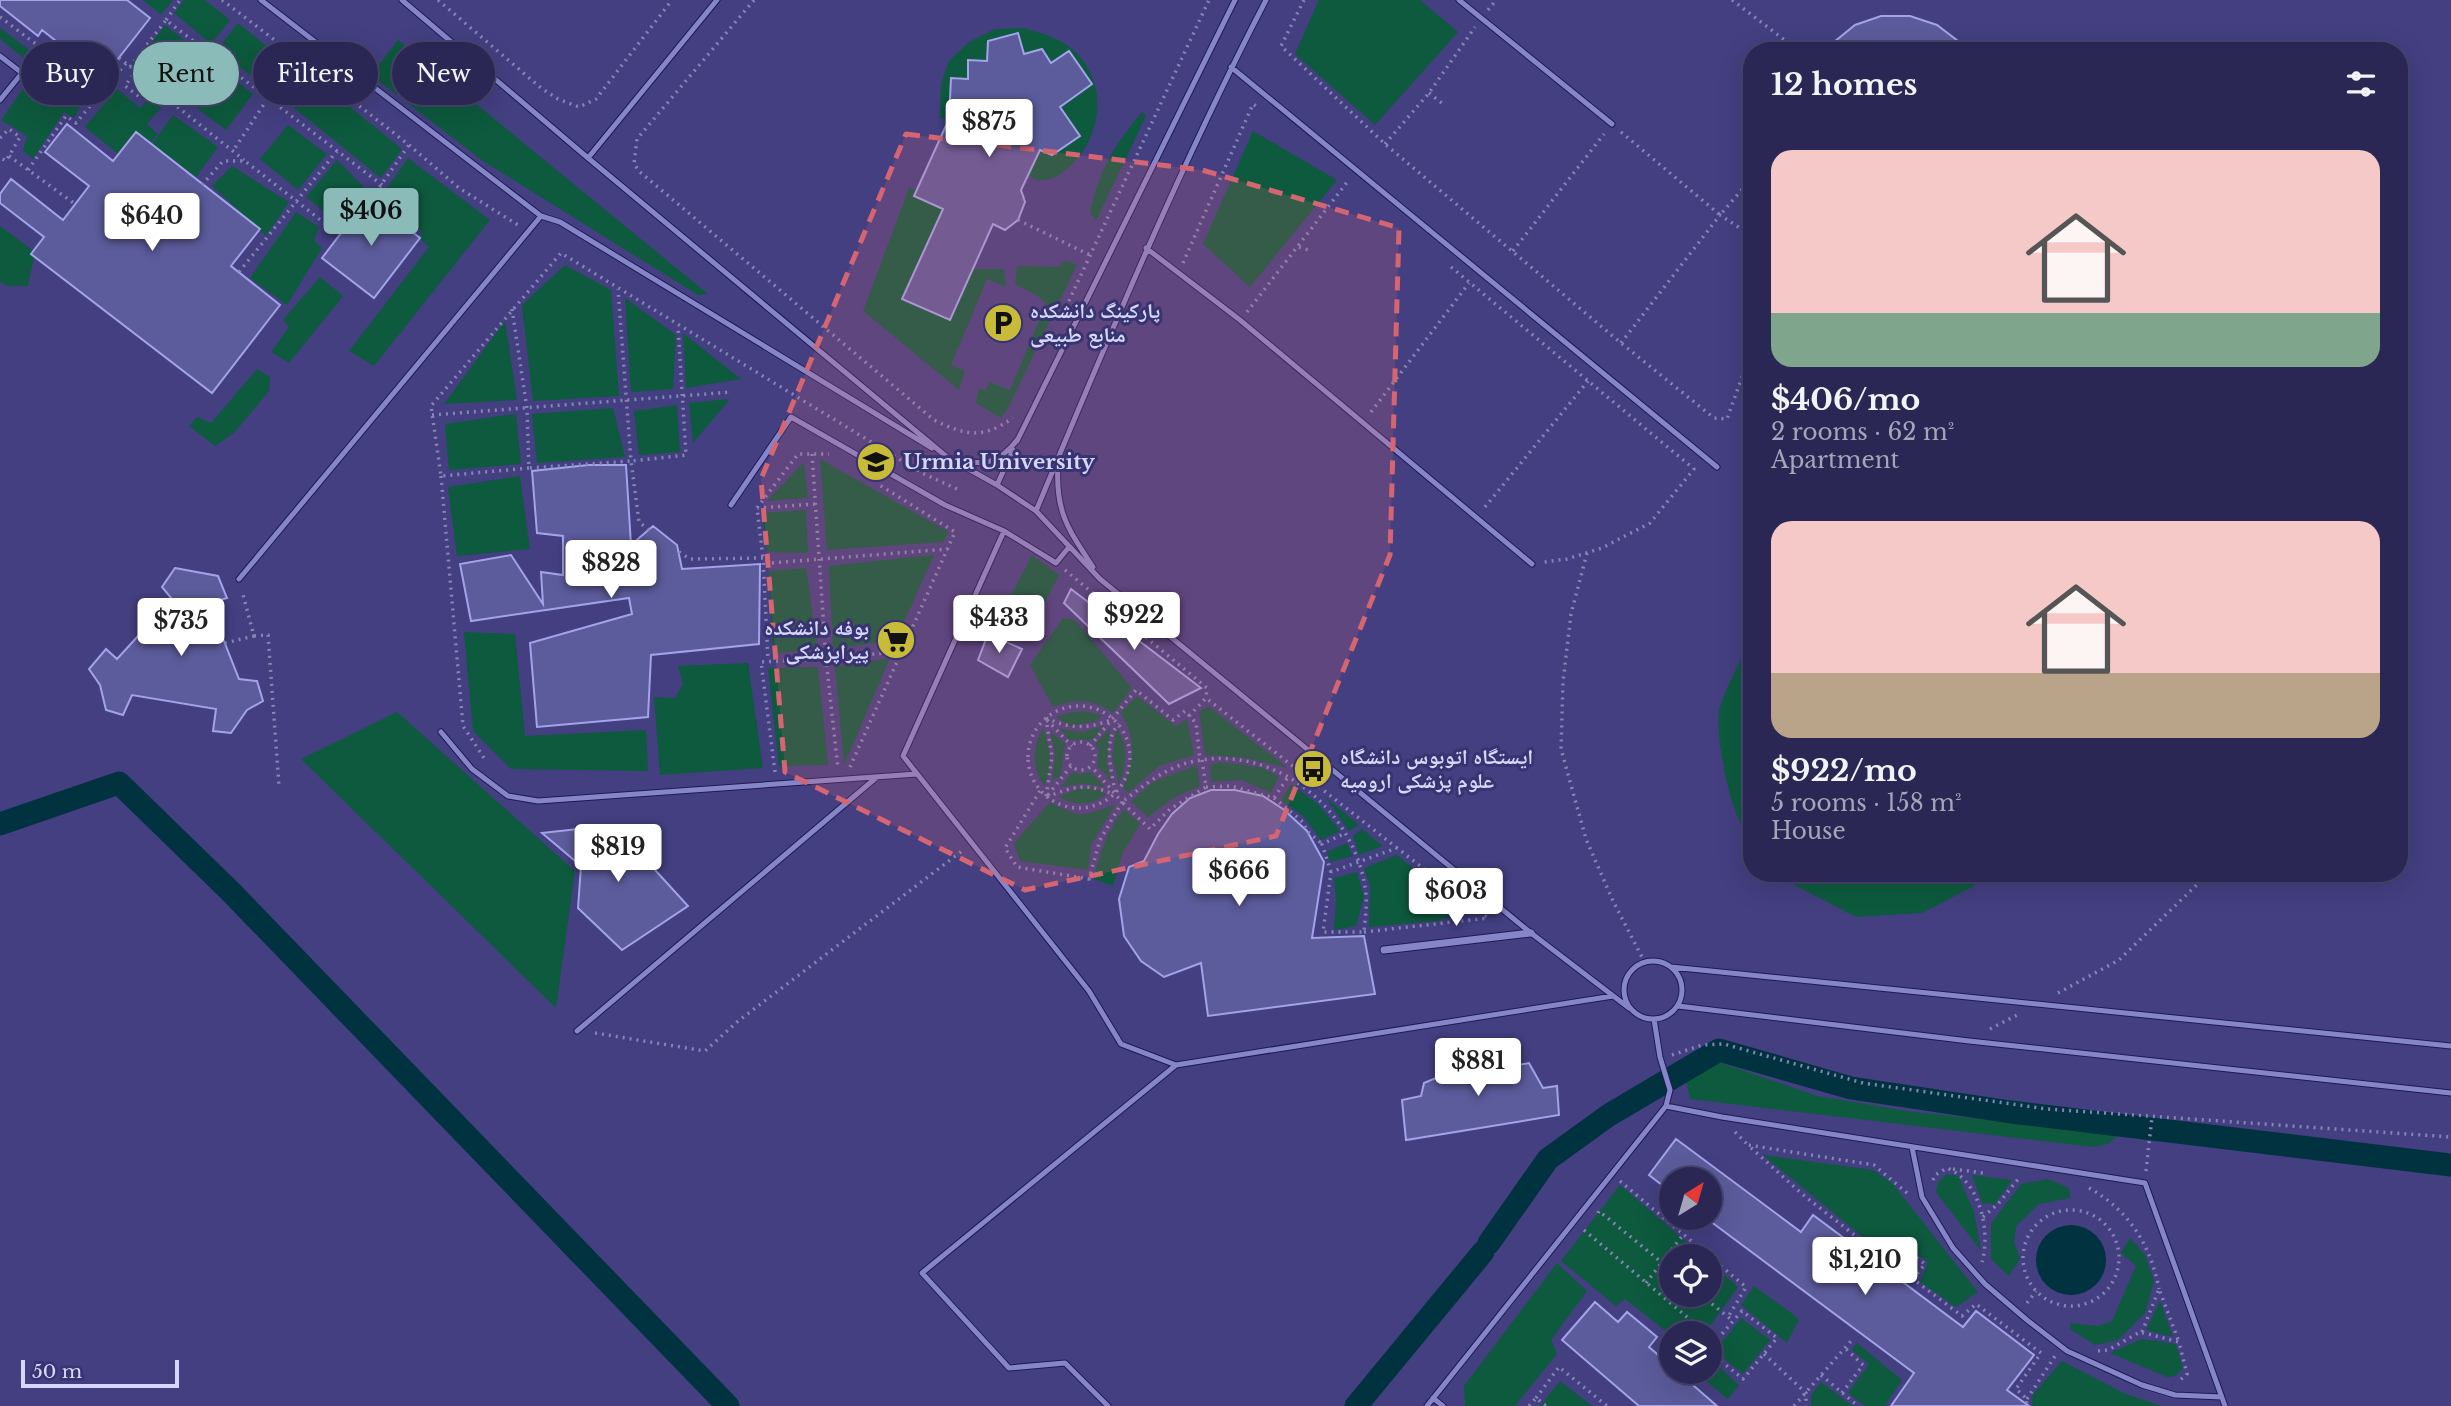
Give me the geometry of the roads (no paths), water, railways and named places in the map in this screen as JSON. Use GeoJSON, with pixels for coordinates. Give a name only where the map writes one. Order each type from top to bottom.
{"type":"FeatureCollection","features":[{"type":"Feature","properties":{"kind":"street"},"geometry":{"type":"LineString","coordinates":[[1384,950],[1531,933]]}},
{"type":"Feature","properties":{"kind":"lane"},"geometry":{"type":"LineString","coordinates":[[261,0],[541,216],[560,222],[1036,511],[1100,579],[1531,933],[1640,1017],[1654,1020],[1668,1016],[1678,1006],[1682,992],[1680,978],[1671,967],[1658,960],[1644,961],[1632,968],[1624,980],[1623,995],[1629,1008]]}},
{"type":"Feature","properties":{"kind":"lane"},"geometry":{"type":"LineString","coordinates":[[402,0],[947,457],[975,463],[993,461],[1009,451],[1018,439]]}},
{"type":"Feature","properties":{"kind":"lane"},"geometry":{"type":"LineString","coordinates":[[588,158],[717,0]]}},
{"type":"Feature","properties":{"kind":"lane"},"geometry":{"type":"LineString","coordinates":[[996,485],[1235,0]]}},
{"type":"Feature","properties":{"kind":"lane"},"geometry":{"type":"LineString","coordinates":[[1036,511],[1146,248],[1231,67],[1266,0]]}},
{"type":"Feature","properties":{"kind":"lane"},"geometry":{"type":"LineString","coordinates":[[1459,0],[1612,124]]}},
{"type":"Feature","properties":{"kind":"lane"},"geometry":{"type":"LineString","coordinates":[[0,56],[22,73],[0,100]]}},
{"type":"Feature","properties":{"kind":"lane"},"geometry":{"type":"LineString","coordinates":[[1231,67],[1717,467]]}},
{"type":"Feature","properties":{"kind":"lane"},"geometry":{"type":"LineString","coordinates":[[239,579],[541,216]]}},
{"type":"Feature","properties":{"kind":"lane"},"geometry":{"type":"LineString","coordinates":[[1146,248],[1240,320],[1532,564]]}},
{"type":"Feature","properties":{"kind":"lane"},"geometry":{"type":"LineString","coordinates":[[731,505],[791,417],[945,505],[1004,531],[1056,563],[1069,547]]}},
{"type":"Feature","properties":{"kind":"lane"},"geometry":{"type":"LineString","coordinates":[[1058,458],[1056,487],[1059,507],[1069,531],[1100,579]]}},
{"type":"Feature","properties":{"kind":"lane"},"geometry":{"type":"LineString","coordinates":[[1004,531],[903,756],[1089,991],[1121,1044],[1176,1065],[1614,996]]}},
{"type":"Feature","properties":{"kind":"lane"},"geometry":{"type":"LineString","coordinates":[[441,732],[472,769],[508,796],[538,801],[917,774]]}},
{"type":"Feature","properties":{"kind":"lane"},"geometry":{"type":"LineString","coordinates":[[577,1031],[877,777]]}},
{"type":"Feature","properties":{"kind":"lane"},"geometry":{"type":"LineString","coordinates":[[1671,967],[2451,1046]]}},
{"type":"Feature","properties":{"kind":"lane"},"geometry":{"type":"LineString","coordinates":[[1678,1006],[1969,1041],[2451,1093]]}},
{"type":"Feature","properties":{"kind":"lane"},"geometry":{"type":"LineString","coordinates":[[1427,1406],[1666,1106],[1670,1090],[1660,1057],[1654,1020]]}},
{"type":"Feature","properties":{"kind":"lane"},"geometry":{"type":"LineString","coordinates":[[1108,1406],[1065,1363],[1009,1368],[922,1273],[1176,1065]]}},
{"type":"Feature","properties":{"kind":"lane"},"geometry":{"type":"LineString","coordinates":[[1666,1106],[2145,1183],[2225,1406]]}},
{"type":"Feature","properties":{"kind":"lane"},"geometry":{"type":"LineString","coordinates":[[1912,1147],[1922,1197],[1953,1248],[1985,1284],[2026,1320],[2067,1351],[2142,1385],[2175,1395],[2222,1396]]}},
{"type":"Feature","properties":{"kind":"lane"},"geometry":{"type":"LineString","coordinates":[[1433,1398],[1443,1406]]}},
{"type":"Feature","properties":{"kind":"water"},"geometry":{"type":"Polygon","coordinates":[[[2078,1225],[2091,1231],[2100,1240],[2104,1246],[2104,1274],[2096,1285],[2085,1293],[2064,1295],[2046,1285],[2038,1274],[2036,1253],[2046,1235],[2057,1227],[2078,1225]]]}},
{"type":"Feature","properties":{"kind":"waterway"},"geometry":{"type":"LineString","coordinates":[[0,824],[119,783],[230,891],[728,1406]]}},
{"type":"Feature","properties":{"kind":"waterway"},"geometry":{"type":"LineString","coordinates":[[1489,1243],[1548,1159],[1609,1115],[1719,1050],[1851,1088],[2011,1112],[2451,1165]]}},
{"type":"Feature","properties":{"kind":"waterway"},"geometry":{"type":"LineString","coordinates":[[1356,1406],[1483,1252]]}},
{"type":"Feature","properties":{"kind":"place","name":"پارکینگ دانشکده منابع طبیعی"},"geometry":{"type":"Point","coordinates":[1003,323]}},
{"type":"Feature","properties":{"kind":"place","name":"Urmia University"},"geometry":{"type":"Point","coordinates":[876,462]}},
{"type":"Feature","properties":{"kind":"place","name":"بوفه دانشکده پیراپزشکی"},"geometry":{"type":"Point","coordinates":[896,640]}},
{"type":"Feature","properties":{"kind":"place","name":"ایستگاه اتوبوس دانشگاه علوم پزشکی ارومیه"},"geometry":{"type":"Point","coordinates":[1313,769]}}]}
